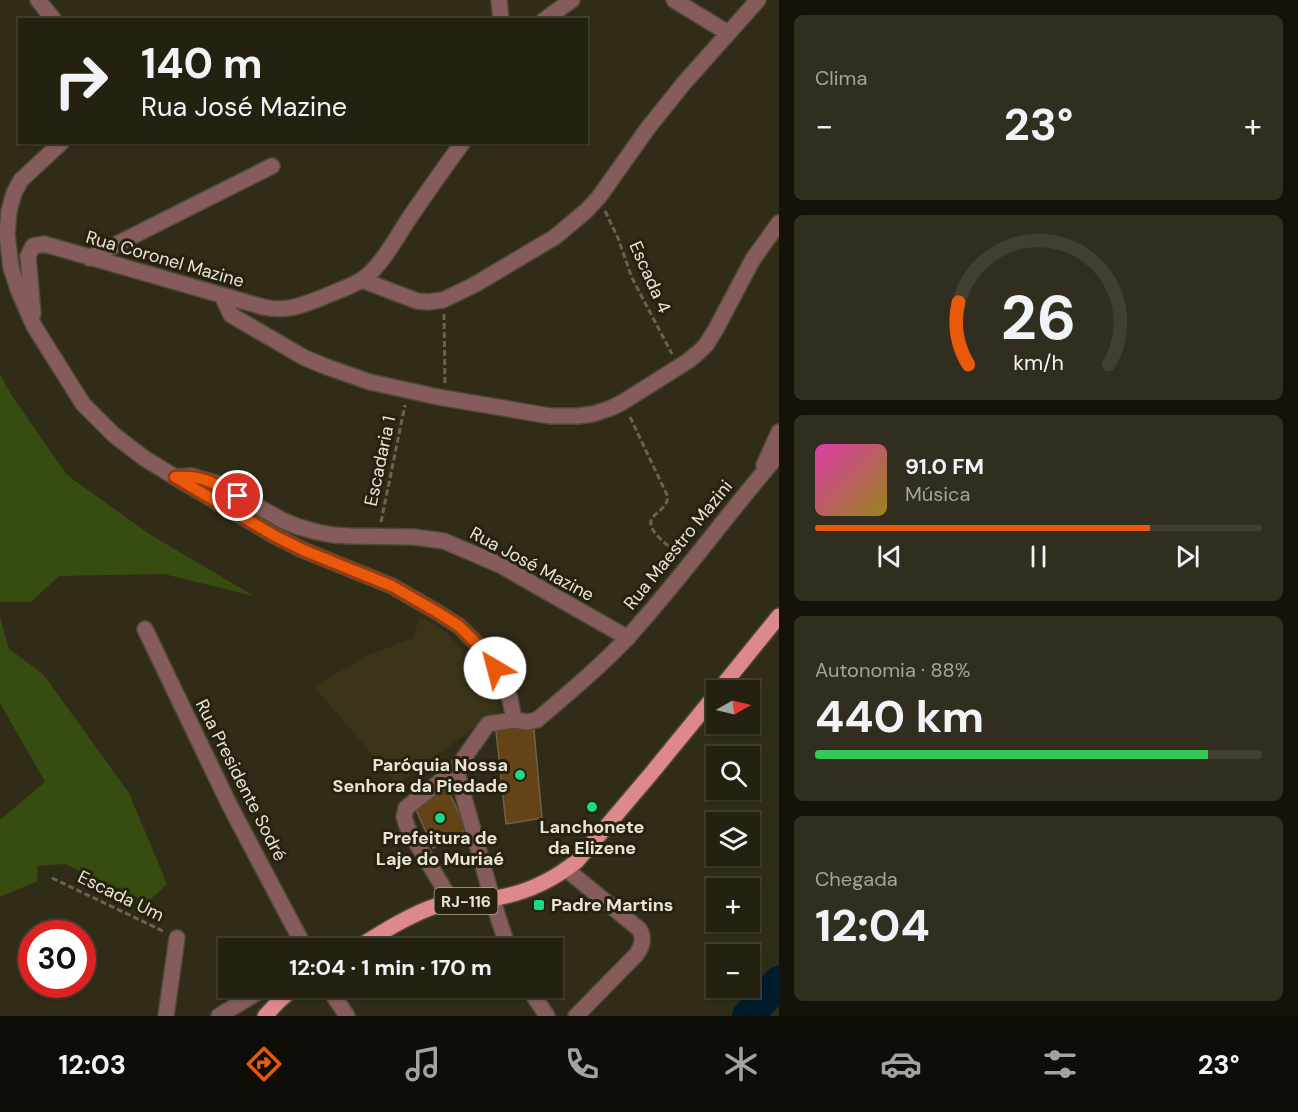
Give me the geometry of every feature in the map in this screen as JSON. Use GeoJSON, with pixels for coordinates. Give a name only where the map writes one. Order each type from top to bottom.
{"type":"FeatureCollection","features":[{"type":"Feature","properties":{"kind":"main road","name":"RJ-116"},"geometry":{"type":"LineString","coordinates":[[727,680],[779,616]]}},
{"type":"Feature","properties":{"kind":"main road","name":"RJ-116"},"geometry":{"type":"LineString","coordinates":[[373,938],[424,910],[452,902],[492,898],[525,890],[543,884],[571,865],[650,775],[706,706]]}},
{"type":"Feature","properties":{"kind":"main road"},"geometry":{"type":"LineString","coordinates":[[265,1016],[283,998]]}},
{"type":"Feature","properties":{"kind":"street"},"geometry":{"type":"LineString","coordinates":[[38,0],[52,18]]}},
{"type":"Feature","properties":{"kind":"street"},"geometry":{"type":"LineString","coordinates":[[499,0],[501,18]]}},
{"type":"Feature","properties":{"kind":"street"},"geometry":{"type":"LineString","coordinates":[[547,18],[572,0]]}},
{"type":"Feature","properties":{"kind":"street"},"geometry":{"type":"LineString","coordinates":[[674,0],[728,33]]}},
{"type":"Feature","properties":{"kind":"street"},"geometry":{"type":"LineString","coordinates":[[461,144],[381,259],[362,280],[417,301],[443,300],[474,285],[555,237],[599,197],[648,128],[684,83],[758,0]]}},
{"type":"Feature","properties":{"kind":"street"},"geometry":{"type":"LineString","coordinates":[[60,144],[21,180],[14,193],[9,211],[7,234],[11,268],[34,326],[83,404],[114,435],[144,458],[175,477],[275,536],[303,550],[392,586],[459,626],[479,646],[504,682],[514,720]]}},
{"type":"Feature","properties":{"kind":"street"},"geometry":{"type":"LineString","coordinates":[[89,258],[272,166]]}},
{"type":"Feature","properties":{"kind":"street"},"geometry":{"type":"LineString","coordinates":[[222,296],[231,315],[304,358],[370,382],[408,392],[550,416],[593,414],[623,402],[679,366],[706,345],[753,259],[779,223]]}},
{"type":"Feature","properties":{"kind":"street","name":"Rua Coronel Mazine"},"geometry":{"type":"LineString","coordinates":[[34,326],[28,256],[33,246],[44,244],[274,310],[296,308],[362,280]]}},
{"type":"Feature","properties":{"kind":"street"},"geometry":{"type":"LineString","coordinates":[[758,478],[779,432]]}},
{"type":"Feature","properties":{"kind":"street"},"geometry":{"type":"LineString","coordinates":[[758,478],[779,454]]}},
{"type":"Feature","properties":{"kind":"street","name":"Rua José Mazine"},"geometry":{"type":"LineString","coordinates":[[175,477],[191,476],[214,483],[282,520],[333,535],[429,538],[444,542],[500,565],[628,638]]}},
{"type":"Feature","properties":{"kind":"street","name":"Rua Maestro Mazini"},"geometry":{"type":"LineString","coordinates":[[452,902],[408,829],[404,814],[408,806],[456,769],[488,724],[514,720],[527,722],[537,720],[628,638],[758,478]]}},
{"type":"Feature","properties":{"kind":"street","name":"Rua Presidente Sodré"},"geometry":{"type":"LineString","coordinates":[[145,629],[230,806],[300,938]]}},
{"type":"Feature","properties":{"kind":"street"},"geometry":{"type":"LineString","coordinates":[[456,769],[505,938]]}},
{"type":"Feature","properties":{"kind":"street"},"geometry":{"type":"LineString","coordinates":[[571,865],[639,929],[643,938],[636,955],[576,1016]]}},
{"type":"Feature","properties":{"kind":"street"},"geometry":{"type":"LineString","coordinates":[[166,1016],[177,938]]}},
{"type":"Feature","properties":{"kind":"street"},"geometry":{"type":"LineString","coordinates":[[219,1016],[248,998]]}},
{"type":"Feature","properties":{"kind":"street"},"geometry":{"type":"LineString","coordinates":[[335,998],[347,1016]]}},
{"type":"Feature","properties":{"kind":"street"},"geometry":{"type":"LineString","coordinates":[[535,998],[547,1016]]}},
{"type":"Feature","properties":{"kind":"path","name":"Escada 4"},"geometry":{"type":"LineString","coordinates":[[599,197],[618,238],[632,278],[679,366]]}},
{"type":"Feature","properties":{"kind":"path"},"geometry":{"type":"LineString","coordinates":[[443,300],[446,399]]}},
{"type":"Feature","properties":{"kind":"path","name":"Escadaria 1"},"geometry":{"type":"LineString","coordinates":[[378,536],[408,392]]}},
{"type":"Feature","properties":{"kind":"path"},"geometry":{"type":"LineString","coordinates":[[623,402],[668,497],[667,502],[652,517],[652,529],[689,563]]}},
{"type":"Feature","properties":{"kind":"path","name":"Escada Um"},"geometry":{"type":"LineString","coordinates":[[52,878],[177,938]]}},
{"type":"Feature","properties":{"kind":"shaded area"},"geometry":{"type":"Polygon","coordinates":[[[420,617],[446,632],[493,685],[498,710],[398,784],[314,687],[366,656],[413,638],[420,617]]]}},
{"type":"Feature","properties":{"kind":"green space"},"geometry":{"type":"Polygon","coordinates":[[[0,374],[12,396],[67,475],[151,535],[254,596],[164,574],[59,576],[31,602],[0,602],[0,374]]]}},
{"type":"Feature","properties":{"kind":"green space"},"geometry":{"type":"Polygon","coordinates":[[[0,617],[9,649],[43,674],[129,793],[167,884],[148,902],[65,864],[37,866],[38,881],[0,897],[0,820],[45,782],[0,703],[0,617]]]}},
{"type":"Feature","properties":{"kind":"building","name":"Paróquia Nossa Senhora da Piedade"},"geometry":{"type":"Polygon","coordinates":[[[512,728],[534,730],[542,818],[506,824],[496,731],[512,728]]]}},
{"type":"Feature","properties":{"kind":"building","name":"Prefeitura de Laje do Muriaé"},"geometry":{"type":"Polygon","coordinates":[[[447,788],[467,830],[433,848],[414,805],[447,788]]]}},
{"type":"Feature","properties":{"kind":"waterway"},"geometry":{"type":"LineString","coordinates":[[748,1016],[779,982]]}},
{"type":"Feature","properties":{"kind":"place","name":"Paróquia Nossa Senhora da Piedade"},"geometry":{"type":"Point","coordinates":[520,775]}},
{"type":"Feature","properties":{"kind":"place","name":"Lanchonete da Elizene"},"geometry":{"type":"Point","coordinates":[592,807]}},
{"type":"Feature","properties":{"kind":"place","name":"Prefeitura de Laje do Muriaé"},"geometry":{"type":"Point","coordinates":[440,818]}},
{"type":"Feature","properties":{"kind":"place","name":"Padre Martins"},"geometry":{"type":"Point","coordinates":[539,905]}},
{"type":"Feature","properties":{"kind":"route"},"geometry":{"type":"LineString","coordinates":[[238,496],[201,478],[175,477],[275,536],[303,550],[392,586],[437,612],[459,626],[479,646],[495,668]]}}]}
